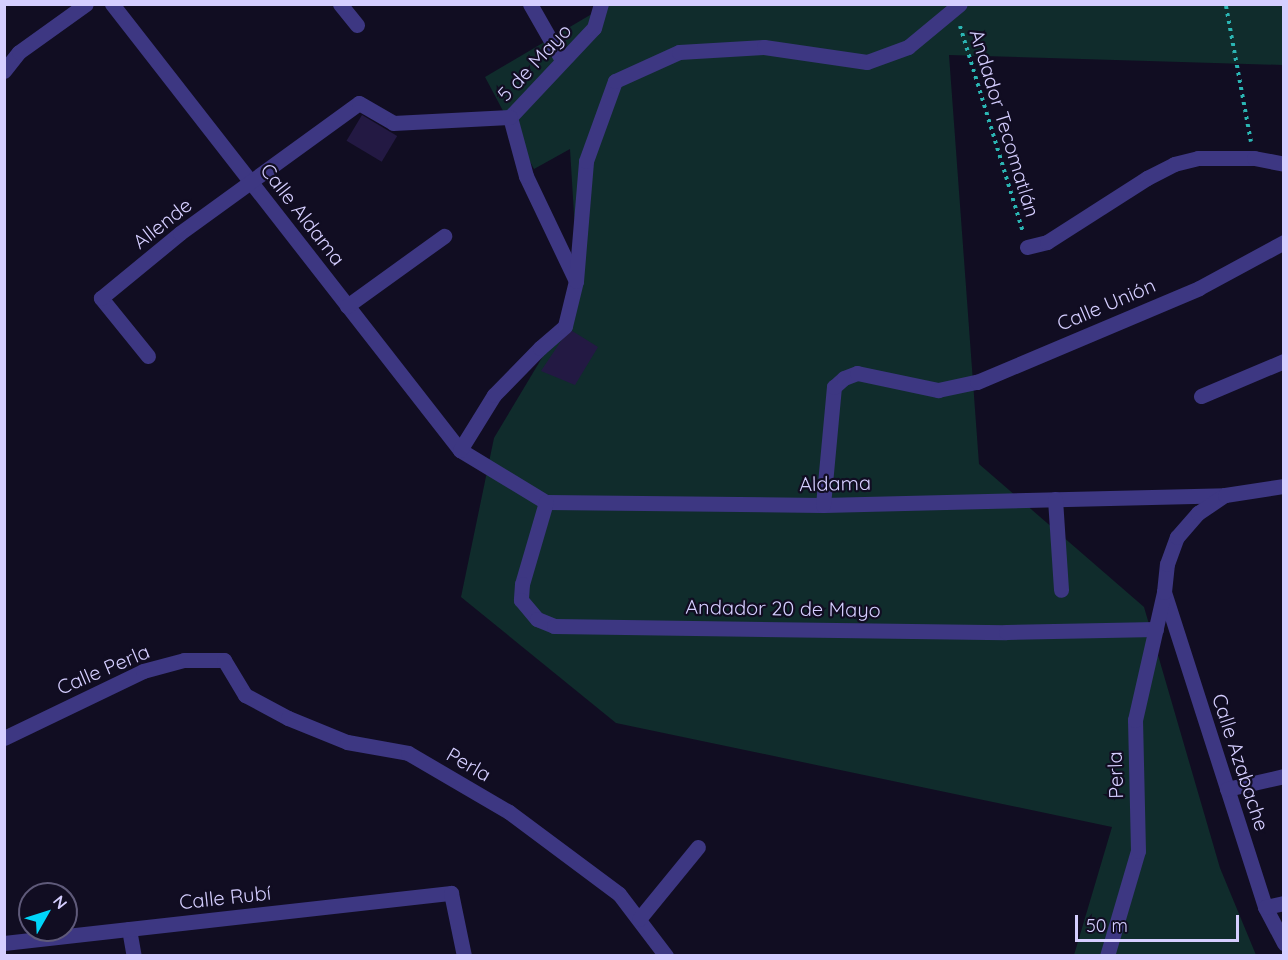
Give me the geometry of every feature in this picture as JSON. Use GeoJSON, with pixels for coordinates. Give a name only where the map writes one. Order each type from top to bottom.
{"type":"FeatureCollection","features":[{"type":"Feature","properties":{"kind":"street"},"geometry":{"type":"LineString","coordinates":[[4,71],[19,52],[86,4]]}},
{"type":"Feature","properties":{"kind":"street","name":"Calle Aldama"},"geometry":{"type":"LineString","coordinates":[[112,4],[460,450]]}},
{"type":"Feature","properties":{"kind":"street"},"geometry":{"type":"LineString","coordinates":[[340,4],[357,25]]}},
{"type":"Feature","properties":{"kind":"street"},"geometry":{"type":"LineString","coordinates":[[531,4],[562,60]]}},
{"type":"Feature","properties":{"kind":"street","name":"5 de Mayo"},"geometry":{"type":"LineString","coordinates":[[576,281],[526,176],[510,117],[594,28],[601,4]]}},
{"type":"Feature","properties":{"kind":"street"},"geometry":{"type":"LineString","coordinates":[[546,502],[460,450],[495,395],[540,348],[565,326],[576,281],[586,161],[615,81],[679,52],[764,47],[867,62],[908,47],[957,6]]}},
{"type":"Feature","properties":{"kind":"street","name":"Allende"},"geometry":{"type":"LineString","coordinates":[[148,356],[101,298],[180,233],[358,103],[393,123],[510,117]]}},
{"type":"Feature","properties":{"kind":"street"},"geometry":{"type":"LineString","coordinates":[[1027,247],[1047,242],[1147,177],[1174,164],[1198,158],[1254,158],[1284,164]]}},
{"type":"Feature","properties":{"kind":"street"},"geometry":{"type":"LineString","coordinates":[[347,306],[444,236]]}},
{"type":"Feature","properties":{"kind":"street","name":"Calle Unión"},"geometry":{"type":"LineString","coordinates":[[824,505],[834,387],[844,378],[856,373],[938,390],[977,382],[1199,288],[1284,242]]}},
{"type":"Feature","properties":{"kind":"street"},"geometry":{"type":"LineString","coordinates":[[1201,396],[1284,361]]}},
{"type":"Feature","properties":{"kind":"street","name":"Aldama"},"geometry":{"type":"LineString","coordinates":[[546,502],[824,505],[1225,495],[1284,486]]}},
{"type":"Feature","properties":{"kind":"street","name":"Perla"},"geometry":{"type":"LineString","coordinates":[[1107,956],[1138,851],[1135,720],[1164,592],[1167,564],[1177,537],[1198,513],[1225,495]]}},
{"type":"Feature","properties":{"kind":"street"},"geometry":{"type":"LineString","coordinates":[[1055,499],[1061,590]]}},
{"type":"Feature","properties":{"kind":"street","name":"Andador 20 de Mayo"},"geometry":{"type":"LineString","coordinates":[[546,502],[522,584],[520,600],[537,619],[554,626],[1006,632],[1156,629]]}},
{"type":"Feature","properties":{"kind":"street","name":"Calle Azabache"},"geometry":{"type":"LineString","coordinates":[[1164,592],[1265,908],[1284,943]]}},
{"type":"Feature","properties":{"kind":"street","name":"Calle Perla"},"geometry":{"type":"LineString","coordinates":[[4,738],[143,671],[184,660],[224,660]]}},
{"type":"Feature","properties":{"kind":"street","name":"Perla"},"geometry":{"type":"LineString","coordinates":[[224,660],[245,695],[288,718],[347,742],[408,753],[509,812],[619,894],[666,956]]}},
{"type":"Feature","properties":{"kind":"street"},"geometry":{"type":"LineString","coordinates":[[1227,789],[1284,776]]}},
{"type":"Feature","properties":{"kind":"street"},"geometry":{"type":"LineString","coordinates":[[639,919],[698,847]]}},
{"type":"Feature","properties":{"kind":"street","name":"Calle Rubí"},"geometry":{"type":"LineString","coordinates":[[4,943],[451,893],[464,956]]}},
{"type":"Feature","properties":{"kind":"street"},"geometry":{"type":"LineString","coordinates":[[1265,908],[1284,903]]}},
{"type":"Feature","properties":{"kind":"street"},"geometry":{"type":"LineString","coordinates":[[129,929],[134,956]]}},
{"type":"Feature","properties":{"kind":"path","name":"Andador Tecomatlán"},"geometry":{"type":"LineString","coordinates":[[957,6],[1027,247]]}},
{"type":"Feature","properties":{"kind":"path"},"geometry":{"type":"LineString","coordinates":[[1226,6],[1254,158]]}},
{"type":"Feature","properties":{"kind":"green space"},"geometry":{"type":"Polygon","coordinates":[[[607,5],[1283,5],[1283,65],[949,55],[979,464],[1144,607],[1220,868],[1256,955],[1074,955],[1112,827],[616,723],[461,597],[494,438],[579,296],[570,149],[534,169],[485,77],[607,5]]]}},
{"type":"Feature","properties":{"kind":"building"},"geometry":{"type":"Polygon","coordinates":[[[362,115],[397,136],[382,162],[347,141],[362,115]]]}},
{"type":"Feature","properties":{"kind":"building"},"geometry":{"type":"Polygon","coordinates":[[[569,329],[598,347],[575,385],[541,371],[569,329]]]}}]}
